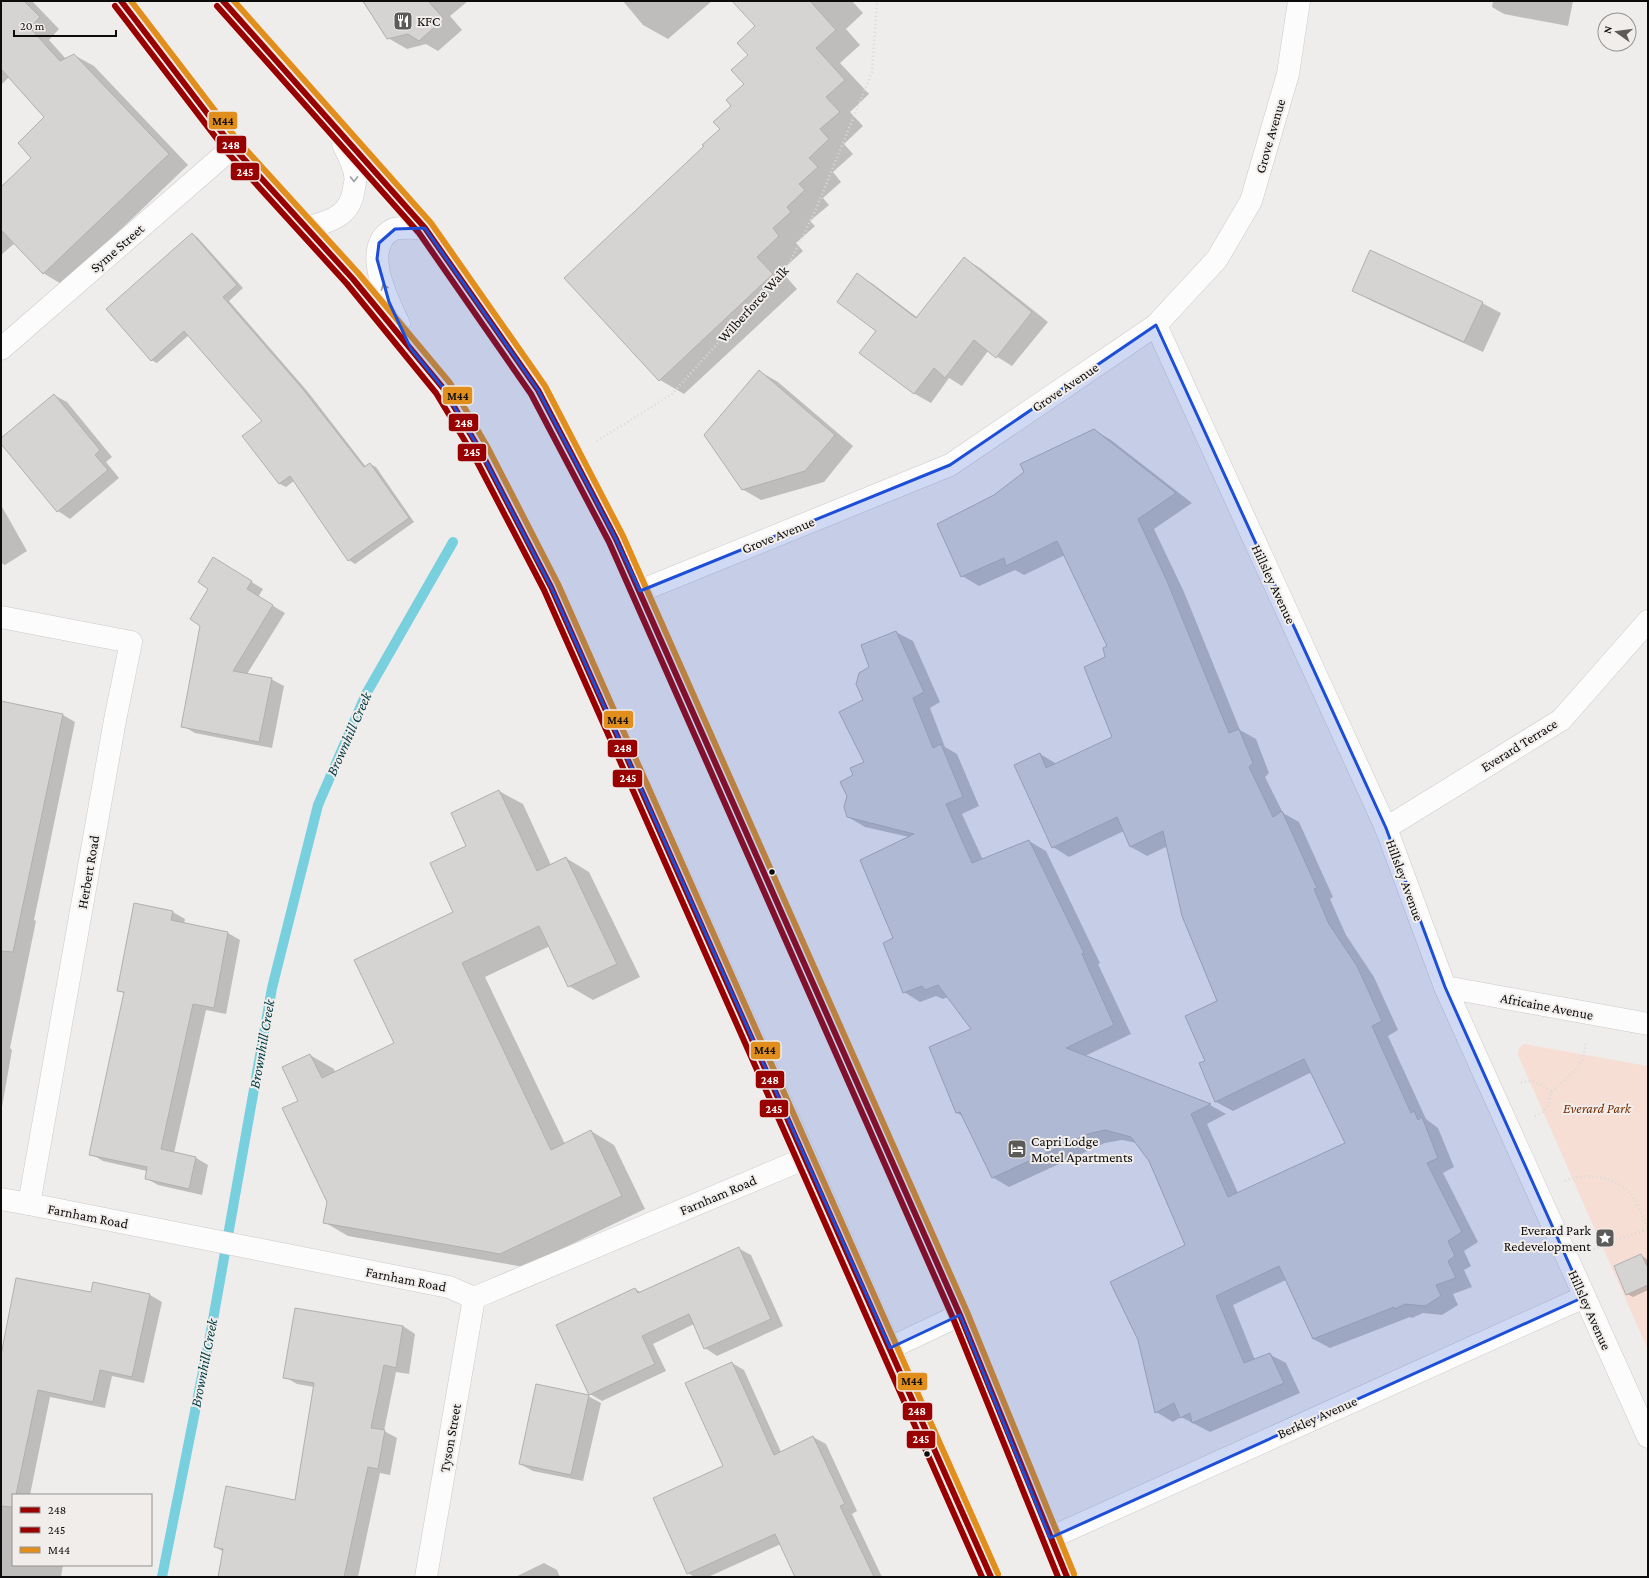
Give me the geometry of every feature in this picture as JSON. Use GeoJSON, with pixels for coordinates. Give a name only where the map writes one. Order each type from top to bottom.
{"type":"FeatureCollection","features":[{"type":"Feature","properties":{"kind":"main road"},"geometry":{"type":"LineString","coordinates":[[122,1],[233,147],[353,280],[443,388],[481,452],[551,587],[991,1577]]}},
{"type":"Feature","properties":{"kind":"main road"},"geometry":{"type":"LineString","coordinates":[[223,1],[425,228],[538,390],[616,539],[640,591],[960,1315],[1067,1577]]}},
{"type":"Feature","properties":{"kind":"main road","name":"Grove Avenue"},"geometry":{"type":"LineString","coordinates":[[640,591],[950,465],[1156,325],[1217,258],[1251,201],[1288,74],[1299,1]]}},
{"type":"Feature","properties":{"kind":"main road"},"geometry":{"type":"LineString","coordinates":[[306,228],[328,222],[340,215],[349,207],[356,176],[337,130]]}},
{"type":"Feature","properties":{"kind":"main road","name":"Syme Street"},"geometry":{"type":"LineString","coordinates":[[1,349],[233,147]]}},
{"type":"Feature","properties":{"kind":"main road"},"geometry":{"type":"LineString","coordinates":[[410,349],[384,289],[377,259],[379,243],[385,236],[395,229],[425,228]]}},
{"type":"Feature","properties":{"kind":"main road","name":"Hillsley Avenue"},"geometry":{"type":"LineString","coordinates":[[1156,325],[1386,828],[1445,987],[1648,1437]]}},
{"type":"Feature","properties":{"kind":"main road","name":"Herbert Road"},"geometry":{"type":"LineString","coordinates":[[1,617],[131,642],[115,720],[29,1204]]}},
{"type":"Feature","properties":{"kind":"main road","name":"Everard Terrace"},"geometry":{"type":"LineString","coordinates":[[1386,828],[1561,720],[1648,622]]}},
{"type":"Feature","properties":{"kind":"main road","name":"Africaine Avenue"},"geometry":{"type":"LineString","coordinates":[[1445,987],[1648,1024]]}},
{"type":"Feature","properties":{"kind":"main road","name":"Farnham Road"},"geometry":{"type":"LineString","coordinates":[[29,1204],[449,1287],[474,1298],[806,1158]]}},
{"type":"Feature","properties":{"kind":"main road"},"geometry":{"type":"LineString","coordinates":[[1,1199],[29,1204]]}},
{"type":"Feature","properties":{"kind":"main road","name":"Berkley Avenue"},"geometry":{"type":"LineString","coordinates":[[1050,1538],[1584,1297]]}},
{"type":"Feature","properties":{"kind":"main road","name":"Tyson Street"},"geometry":{"type":"LineString","coordinates":[[426,1577],[474,1298]]}},
{"type":"Feature","properties":{"kind":"main road"},"geometry":{"type":"LineString","coordinates":[[890,1348],[960,1315]]}},
{"type":"Feature","properties":{"kind":"path","name":"Wilberforce Walk"},"geometry":{"type":"LineString","coordinates":[[573,456],[672,394],[789,264],[816,209],[872,72],[877,1]]}},
{"type":"Feature","properties":{"kind":"path"},"geometry":{"type":"LineString","coordinates":[[1509,1129],[1542,1113],[1549,1104],[1551,1092],[1576,1069],[1583,1059],[1592,1014]]}},
{"type":"Feature","properties":{"kind":"path"},"geometry":{"type":"LineString","coordinates":[[1538,1194],[1572,1178],[1594,1176],[1606,1179],[1630,1192],[1648,1228],[1621,1238],[1569,1262]]}},
{"type":"Feature","properties":{"kind":"highlighted area"},"geometry":{"type":"Polygon","coordinates":[[[425,228],[538,390],[616,539],[640,591],[950,465],[1156,325],[1386,828],[1445,987],[1584,1297],[1050,1538],[960,1315],[890,1348],[551,587],[481,452],[443,388],[411,349],[389,302],[377,259],[379,243],[395,229],[425,228]]]}},
{"type":"Feature","properties":{"kind":"green space","name":"Everard Park"},"geometry":{"type":"Polygon","coordinates":[[[1524,1044],[1648,1066],[1648,1350],[1518,1055],[1519,1048],[1524,1044]]]}},
{"type":"Feature","properties":{"kind":"building"},"geometry":{"type":"Polygon","coordinates":[[[1,1],[24,1],[40,17],[30,28],[60,61],[74,54],[169,154],[43,274],[1,230],[1,187],[31,158],[18,143],[44,117],[1,69],[1,1]]]}},
{"type":"Feature","properties":{"kind":"building","name":"KFC"},"geometry":{"type":"Polygon","coordinates":[[[363,1],[428,1],[444,19],[419,41],[408,34],[387,39],[363,1]]]}},
{"type":"Feature","properties":{"kind":"building"},"geometry":{"type":"Polygon","coordinates":[[[732,1],[810,1],[836,30],[816,48],[845,80],[826,97],[840,112],[820,129],[829,139],[809,158],[818,167],[799,184],[805,190],[787,207],[791,212],[773,228],[779,236],[757,257],[773,274],[659,381],[564,278],[704,146],[702,145],[720,129],[713,122],[731,106],[726,100],[744,84],[731,70],[748,55],[737,43],[755,26],[732,1]]]}},
{"type":"Feature","properties":{"kind":"building"},"geometry":{"type":"Polygon","coordinates":[[[192,233],[237,285],[223,297],[302,388],[364,467],[370,463],[409,518],[348,561],[290,476],[279,484],[242,436],[262,421],[184,331],[151,361],[106,309],[192,233]]]}},
{"type":"Feature","properties":{"kind":"building"},"geometry":{"type":"Polygon","coordinates":[[[1370,250],[1483,302],[1464,342],[1352,291],[1370,250]]]}},
{"type":"Feature","properties":{"kind":"building"},"geometry":{"type":"Polygon","coordinates":[[[964,257],[1032,312],[996,358],[974,340],[945,378],[934,368],[914,394],[859,353],[876,331],[837,302],[857,273],[916,318],[964,257]]]}},
{"type":"Feature","properties":{"kind":"building"},"geometry":{"type":"Polygon","coordinates":[[[759,370],[835,435],[805,471],[742,490],[704,435],[759,370]]]}},
{"type":"Feature","properties":{"kind":"building"},"geometry":{"type":"Polygon","coordinates":[[[54,394],[100,450],[95,455],[108,470],[57,512],[1,444],[1,438],[54,394]]]}},
{"type":"Feature","properties":{"kind":"building"},"geometry":{"type":"Polygon","coordinates":[[[1094,429],[1176,493],[1138,519],[1167,581],[1229,733],[1239,729],[1253,763],[1249,767],[1273,817],[1282,811],[1317,888],[1314,889],[1329,924],[1357,966],[1382,1021],[1372,1026],[1411,1113],[1414,1111],[1418,1120],[1422,1117],[1438,1158],[1427,1163],[1462,1232],[1448,1241],[1455,1256],[1448,1261],[1456,1278],[1436,1285],[1441,1296],[1425,1306],[1405,1304],[1395,1309],[1394,1307],[1313,1339],[1279,1266],[1216,1296],[1244,1363],[1270,1353],[1284,1383],[1192,1423],[1190,1413],[1180,1418],[1174,1403],[1155,1413],[1138,1340],[1110,1282],[1185,1245],[1149,1161],[1131,1137],[1105,1130],[1088,1134],[992,1178],[960,1112],[956,1113],[929,1047],[971,1029],[938,985],[925,990],[922,986],[903,993],[883,943],[893,938],[860,860],[914,834],[847,817],[844,807],[847,796],[840,782],[853,775],[850,768],[864,762],[839,712],[863,700],[856,684],[859,673],[869,667],[861,645],[896,631],[924,692],[913,698],[933,748],[941,744],[963,797],[946,804],[972,863],[1029,840],[1084,953],[1082,954],[1114,1025],[1066,1048],[1211,1104],[1191,1114],[1228,1197],[1345,1143],[1304,1059],[1215,1102],[1199,1063],[1205,1061],[1185,1016],[1217,1001],[1182,916],[1163,831],[1130,847],[1117,817],[1052,848],[1014,765],[1040,753],[1046,768],[1112,737],[1084,667],[1105,657],[1103,648],[1107,646],[1057,541],[1006,566],[1004,558],[961,577],[937,524],[994,495],[1024,472],[1020,464],[1094,429]]]}},
{"type":"Feature","properties":{"kind":"building"},"geometry":{"type":"Polygon","coordinates":[[[213,557],[252,581],[247,589],[273,605],[233,671],[272,678],[259,742],[181,727],[200,626],[190,619],[208,589],[198,582],[213,557]]]}},
{"type":"Feature","properties":{"kind":"building"},"geometry":{"type":"Polygon","coordinates":[[[1,701],[63,714],[13,952],[1,951],[1,701]]]}},
{"type":"Feature","properties":{"kind":"building"},"geometry":{"type":"Polygon","coordinates":[[[499,790],[537,871],[566,857],[617,964],[568,987],[539,926],[462,963],[551,1150],[591,1130],[622,1196],[500,1254],[323,1223],[327,1202],[282,1108],[298,1101],[282,1067],[310,1054],[322,1078],[394,1043],[354,960],[453,912],[430,863],[466,846],[451,813],[499,790]]]}},
{"type":"Feature","properties":{"kind":"building"},"geometry":{"type":"Polygon","coordinates":[[[134,903],[173,911],[171,920],[228,932],[214,1008],[193,1004],[161,1149],[196,1157],[189,1189],[145,1179],[147,1167],[89,1155],[124,992],[117,991],[134,903]]]}},
{"type":"Feature","properties":{"kind":"building"},"geometry":{"type":"Polygon","coordinates":[[[739,1247],[771,1319],[704,1349],[689,1314],[642,1336],[655,1364],[589,1395],[556,1325],[635,1288],[638,1293],[739,1247]]]}},
{"type":"Feature","properties":{"kind":"building"},"geometry":{"type":"Polygon","coordinates":[[[1641,1254],[1648,1268],[1648,1285],[1626,1295],[1614,1266],[1641,1254]]]}},
{"type":"Feature","properties":{"kind":"building"},"geometry":{"type":"Polygon","coordinates":[[[16,1278],[91,1292],[93,1282],[150,1294],[132,1377],[100,1370],[93,1402],[38,1390],[16,1494],[12,1494],[12,1507],[1,1506],[1,1355],[16,1278]]]}},
{"type":"Feature","properties":{"kind":"building"},"geometry":{"type":"Polygon","coordinates":[[[295,1308],[403,1326],[396,1368],[384,1365],[371,1428],[385,1430],[378,1469],[368,1467],[344,1577],[218,1577],[223,1549],[214,1547],[226,1486],[295,1500],[314,1383],[283,1378],[295,1308]]]}},
{"type":"Feature","properties":{"kind":"building"},"geometry":{"type":"Polygon","coordinates":[[[732,1362],[774,1455],[813,1436],[845,1504],[840,1506],[874,1577],[795,1577],[775,1534],[687,1574],[653,1498],[723,1466],[685,1383],[732,1362]]]}},
{"type":"Feature","properties":{"kind":"building"},"geometry":{"type":"Polygon","coordinates":[[[536,1384],[589,1395],[571,1475],[519,1464],[536,1384]]]}},
{"type":"Feature","properties":{"kind":"waterway","name":"Brownhill Creek"},"geometry":{"type":"LineString","coordinates":[[162,1577],[211,1331],[272,988],[318,805],[366,694],[453,542]]}},
{"type":"Feature","properties":{"kind":"transit line","name":"248"},"geometry":{"type":"LineString","coordinates":[[121,1],[233,147],[353,279],[443,388],[481,452],[551,587],[991,1577]]}},
{"type":"Feature","properties":{"kind":"transit line","name":"M44"},"geometry":{"type":"LineString","coordinates":[[131,1],[239,142],[359,274],[450,383],[488,448],[558,584],[998,1574]]}},
{"type":"Feature","properties":{"kind":"transit line","name":"248"},"geometry":{"type":"LineString","coordinates":[[223,1],[425,228],[538,390],[616,539],[960,1315],[1067,1577]]}},
{"type":"Feature","properties":{"kind":"transit line","name":"M44"},"geometry":{"type":"LineString","coordinates":[[234,1],[431,223],[545,386],[623,536],[967,1312],[1074,1574]]}},
{"type":"Feature","properties":{"kind":"transit line","name":"245"},"geometry":{"type":"LineString","coordinates":[[115,6],[227,152],[347,284],[436,393],[474,456],[544,590],[982,1577]]}},
{"type":"Feature","properties":{"kind":"transit line","name":"245"},"geometry":{"type":"LineString","coordinates":[[217,6],[419,233],[531,394],[609,542],[953,1318],[1058,1577]]}},
{"type":"Feature","properties":{"kind":"place","name":"KFC"},"geometry":{"type":"Point","coordinates":[403,21]}},
{"type":"Feature","properties":{"kind":"place","name":"Capri Lodge Motel Apartments"},"geometry":{"type":"Point","coordinates":[1017,1149]}},
{"type":"Feature","properties":{"kind":"place","name":"Everard Park Redevelopment"},"geometry":{"type":"Point","coordinates":[1605,1238]}}]}
